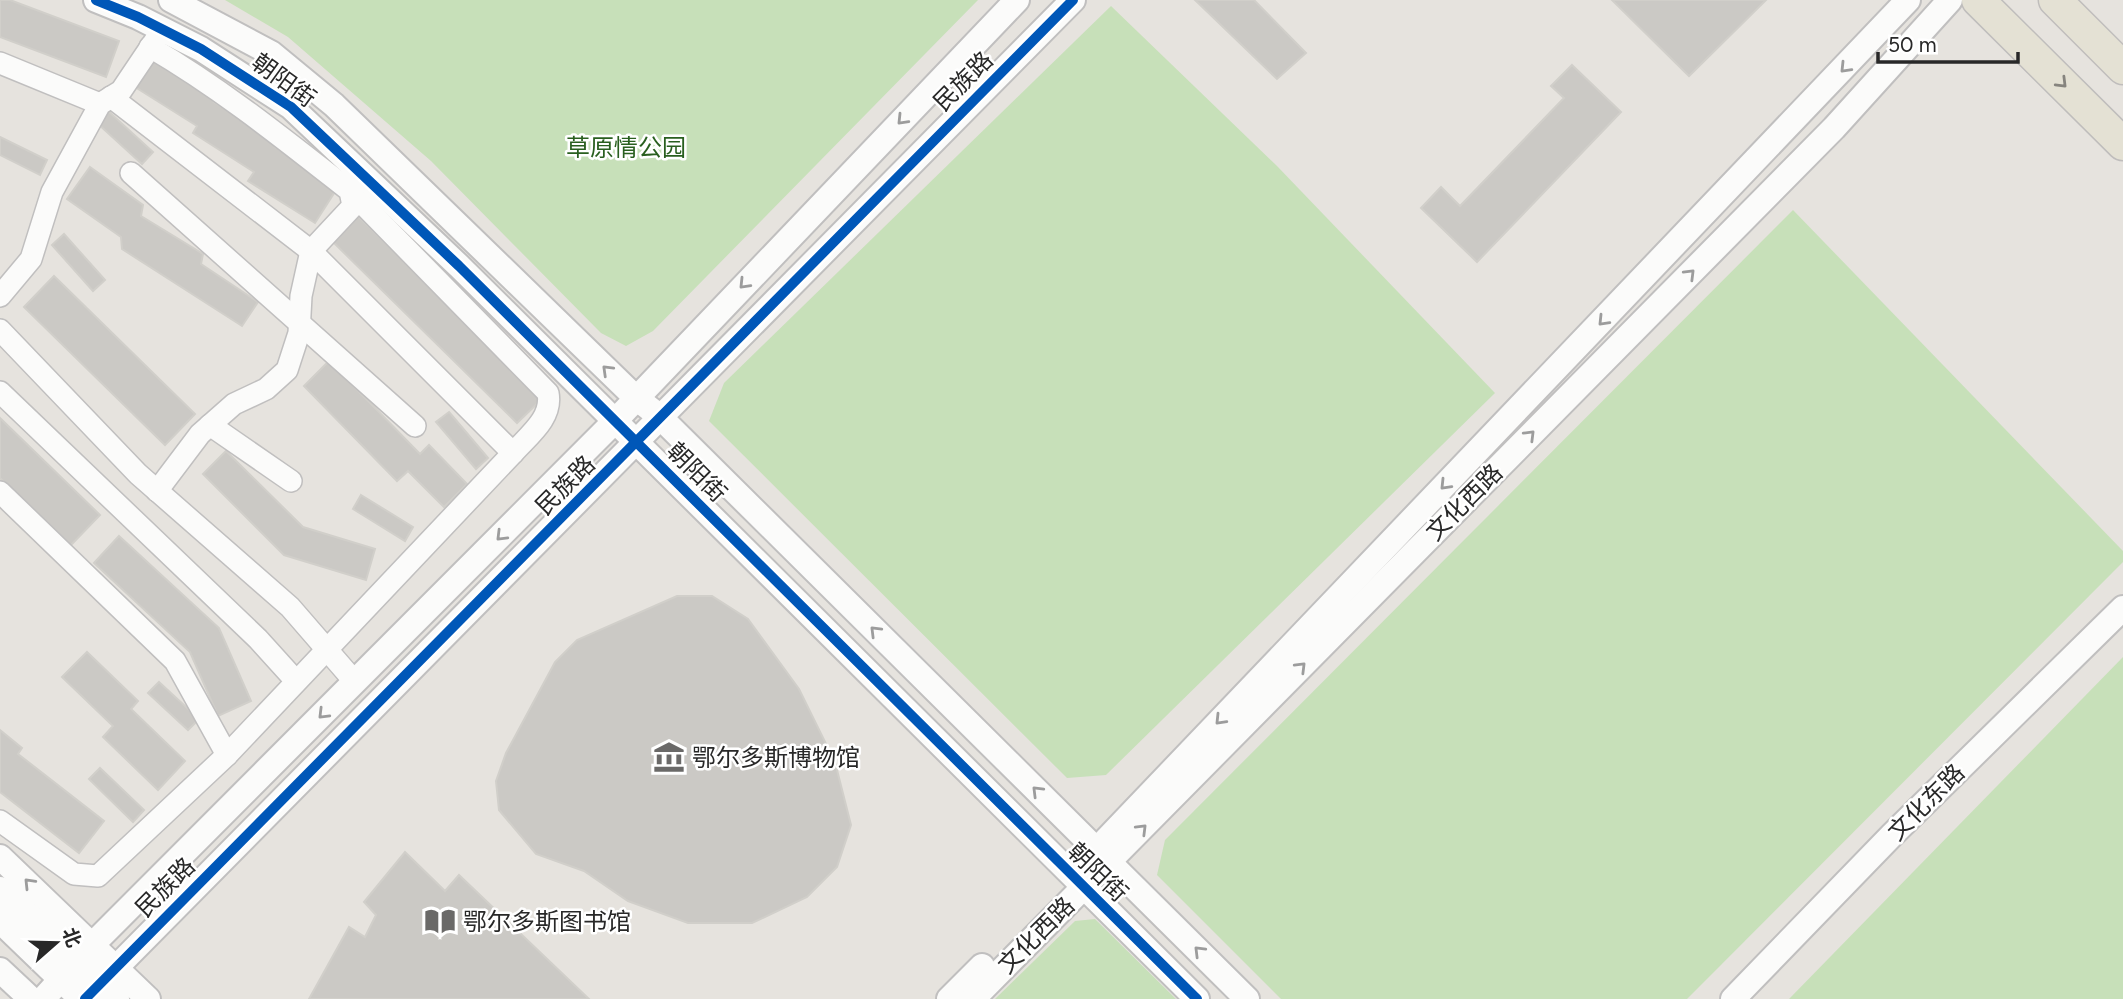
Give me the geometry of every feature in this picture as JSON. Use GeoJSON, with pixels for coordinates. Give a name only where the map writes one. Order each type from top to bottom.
{"type":"FeatureCollection","features":[{"type":"Feature","properties":{"kind":"main road"},"geometry":{"type":"LineString","coordinates":[[1979,0],[2123,144]]}},
{"type":"Feature","properties":{"kind":"main road"},"geometry":{"type":"LineString","coordinates":[[2055,0],[2123,68]]}},
{"type":"Feature","properties":{"kind":"main road"},"geometry":{"type":"LineString","coordinates":[[0,891],[77,962],[100,989]]}},
{"type":"Feature","properties":{"kind":"main road"},"geometry":{"type":"LineString","coordinates":[[0,918],[77,962]]}},
{"type":"Feature","properties":{"kind":"street","name":"朝阳街"},"geometry":{"type":"LineString","coordinates":[[96,0],[156,38],[201,49],[291,107],[459,265],[1197,999]]}},
{"type":"Feature","properties":{"kind":"street","name":"朝阳街"},"geometry":{"type":"LineString","coordinates":[[171,0],[271,53],[334,105],[635,397],[659,416],[1247,999]]}},
{"type":"Feature","properties":{"kind":"street","name":"民族路"},"geometry":{"type":"LineString","coordinates":[[43,999],[614,422],[1017,0]]}},
{"type":"Feature","properties":{"kind":"street","name":"民族路"},"geometry":{"type":"LineString","coordinates":[[100,989],[637,442],[659,416],[1073,0]]}},
{"type":"Feature","properties":{"kind":"street","name":"文化西路"},"geometry":{"type":"LineString","coordinates":[[973,999],[1077,882],[1908,0]]}},
{"type":"Feature","properties":{"kind":"street","name":"文化西路"},"geometry":{"type":"LineString","coordinates":[[1102,856],[1834,128],[1950,0]]}},
{"type":"Feature","properties":{"kind":"street"},"geometry":{"type":"LineString","coordinates":[[0,296],[31,258],[52,192],[105,101],[121,91],[156,38],[350,191],[548,393],[550,402],[547,415],[513,453],[227,754],[98,876],[74,874],[0,821]]}},
{"type":"Feature","properties":{"kind":"street"},"geometry":{"type":"LineString","coordinates":[[0,63],[105,101],[311,251],[513,453]]}},
{"type":"Feature","properties":{"kind":"street"},"geometry":{"type":"LineString","coordinates":[[131,173],[415,426]]}},
{"type":"Feature","properties":{"kind":"street"},"geometry":{"type":"LineString","coordinates":[[157,491],[200,434],[234,404],[265,389],[287,370],[299,323],[301,296],[311,251],[353,206],[350,191]]}},
{"type":"Feature","properties":{"kind":"street"},"geometry":{"type":"LineString","coordinates":[[0,330],[157,491],[290,607],[355,682]]}},
{"type":"Feature","properties":{"kind":"street"},"geometry":{"type":"LineString","coordinates":[[0,392],[258,639],[296,681]]}},
{"type":"Feature","properties":{"kind":"street"},"geometry":{"type":"LineString","coordinates":[[210,425],[291,481]]}},
{"type":"Feature","properties":{"kind":"street"},"geometry":{"type":"LineString","coordinates":[[0,492],[175,661],[227,754]]}},
{"type":"Feature","properties":{"kind":"street","name":"文化东路"},"geometry":{"type":"LineString","coordinates":[[1733,999],[1892,835],[2123,608]]}},
{"type":"Feature","properties":{"kind":"street","name":"文化东路"},"geometry":{"type":"LineString","coordinates":[[1754,999],[1903,845],[2123,628]]}},
{"type":"Feature","properties":{"kind":"street"},"geometry":{"type":"LineString","coordinates":[[0,857],[100,989],[148,999]]}},
{"type":"Feature","properties":{"kind":"street","name":"文化西路"},"geometry":{"type":"LineString","coordinates":[[949,999],[1077,882]]}},
{"type":"Feature","properties":{"kind":"street"},"geometry":{"type":"LineString","coordinates":[[0,970],[31,999]]}},
{"type":"Feature","properties":{"kind":"green space","name":"草原情公园"},"geometry":{"type":"Polygon","coordinates":[[[225,0],[978,0],[653,331],[626,346],[601,333],[431,161],[288,37],[225,0]]]}},
{"type":"Feature","properties":{"kind":"green space"},"geometry":{"type":"Polygon","coordinates":[[[1111,6],[1277,166],[1495,393],[1106,775],[1067,778],[709,421],[724,383],[1111,6]]]}},
{"type":"Feature","properties":{"kind":"green space"},"geometry":{"type":"Polygon","coordinates":[[[1793,210],[2123,551],[2123,562],[1687,999],[1281,999],[1157,875],[1165,840],[1793,210]]]}},
{"type":"Feature","properties":{"kind":"green space"},"geometry":{"type":"Polygon","coordinates":[[[2123,657],[2123,999],[1789,999],[2123,657]]]}},
{"type":"Feature","properties":{"kind":"green space"},"geometry":{"type":"Polygon","coordinates":[[[1095,919],[1176,999],[995,999],[1075,921],[1095,919]]]}},
{"type":"Feature","properties":{"kind":"building"},"geometry":{"type":"Polygon","coordinates":[[[0,0],[10,0],[119,41],[106,77],[0,37],[0,0]]]}},
{"type":"Feature","properties":{"kind":"building"},"geometry":{"type":"Polygon","coordinates":[[[1195,0],[1254,0],[1306,53],[1277,79],[1195,0]]]}},
{"type":"Feature","properties":{"kind":"building"},"geometry":{"type":"Polygon","coordinates":[[[1612,0],[1766,0],[1689,76],[1612,0]]]}},
{"type":"Feature","properties":{"kind":"building"},"geometry":{"type":"Polygon","coordinates":[[[155,55],[221,97],[214,102],[278,143],[275,147],[338,187],[315,223],[248,181],[254,172],[193,133],[197,126],[135,87],[155,55]]]}},
{"type":"Feature","properties":{"kind":"building"},"geometry":{"type":"Polygon","coordinates":[[[1572,65],[1621,112],[1477,262],[1421,208],[1441,187],[1460,206],[1564,98],[1551,86],[1572,65]]]}},
{"type":"Feature","properties":{"kind":"building"},"geometry":{"type":"Polygon","coordinates":[[[108,111],[153,152],[142,164],[97,123],[108,111]]]}},
{"type":"Feature","properties":{"kind":"building"},"geometry":{"type":"Polygon","coordinates":[[[0,137],[47,160],[40,175],[0,155],[0,137]]]}},
{"type":"Feature","properties":{"kind":"building"},"geometry":{"type":"Polygon","coordinates":[[[90,167],[143,205],[141,216],[203,254],[201,264],[258,302],[242,326],[122,249],[121,237],[67,199],[90,167]]]}},
{"type":"Feature","properties":{"kind":"building"},"geometry":{"type":"Polygon","coordinates":[[[357,215],[543,398],[517,423],[332,241],[357,215]]]}},
{"type":"Feature","properties":{"kind":"building"},"geometry":{"type":"Polygon","coordinates":[[[64,234],[105,280],[93,291],[52,245],[64,234]]]}},
{"type":"Feature","properties":{"kind":"building"},"geometry":{"type":"Polygon","coordinates":[[[54,276],[195,414],[165,445],[24,307],[54,276]]]}},
{"type":"Feature","properties":{"kind":"building"},"geometry":{"type":"Polygon","coordinates":[[[329,361],[420,454],[429,445],[467,484],[444,507],[408,471],[397,481],[304,386],[329,361]]]}},
{"type":"Feature","properties":{"kind":"building"},"geometry":{"type":"Polygon","coordinates":[[[449,412],[488,458],[476,469],[436,422],[449,412]]]}},
{"type":"Feature","properties":{"kind":"building"},"geometry":{"type":"Polygon","coordinates":[[[0,418],[100,515],[70,546],[0,478],[0,418]]]}},
{"type":"Feature","properties":{"kind":"building"},"geometry":{"type":"Polygon","coordinates":[[[226,451],[303,527],[375,549],[366,580],[284,555],[203,474],[226,451]]]}},
{"type":"Feature","properties":{"kind":"building"},"geometry":{"type":"Polygon","coordinates":[[[361,495],[413,527],[405,541],[353,509],[361,495]]]}},
{"type":"Feature","properties":{"kind":"building"},"geometry":{"type":"Polygon","coordinates":[[[119,536],[219,628],[251,701],[218,716],[190,652],[94,563],[119,536]]]}},
{"type":"Feature","properties":{"kind":"building","name":"鄂尔多斯博物馆"},"geometry":{"type":"Polygon","coordinates":[[[677,596],[712,596],[748,619],[799,689],[835,762],[851,825],[837,867],[807,897],[752,923],[688,923],[628,901],[584,871],[536,854],[499,810],[496,781],[506,753],[555,662],[577,640],[677,596]]]}},
{"type":"Feature","properties":{"kind":"building"},"geometry":{"type":"Polygon","coordinates":[[[87,652],[138,701],[131,709],[185,761],[158,790],[103,737],[113,726],[62,677],[87,652]]]}},
{"type":"Feature","properties":{"kind":"building"},"geometry":{"type":"Polygon","coordinates":[[[159,682],[199,719],[188,730],[148,693],[159,682]]]}},
{"type":"Feature","properties":{"kind":"building"},"geometry":{"type":"Polygon","coordinates":[[[0,730],[22,748],[18,754],[104,821],[79,853],[0,792],[0,730]]]}},
{"type":"Feature","properties":{"kind":"building"},"geometry":{"type":"Polygon","coordinates":[[[100,768],[144,810],[133,822],[89,779],[100,768]]]}},
{"type":"Feature","properties":{"kind":"building","name":"鄂尔多斯图书馆"},"geometry":{"type":"Polygon","coordinates":[[[405,852],[445,891],[459,875],[589,999],[309,999],[349,927],[365,937],[376,915],[364,902],[405,852]]]}},
{"type":"Feature","properties":{"kind":"cycle path"},"geometry":{"type":"LineString","coordinates":[[96,0],[138,17],[201,49],[291,107],[459,266],[1197,999]]}},
{"type":"Feature","properties":{"kind":"cycle path"},"geometry":{"type":"LineString","coordinates":[[85,999],[1073,0]]}},
{"type":"Feature","properties":{"kind":"place","name":"鄂尔多斯博物馆"},"geometry":{"type":"Point","coordinates":[669,757]}},
{"type":"Feature","properties":{"kind":"place","name":"鄂尔多斯图书馆"},"geometry":{"type":"Point","coordinates":[440,921]}}]}
